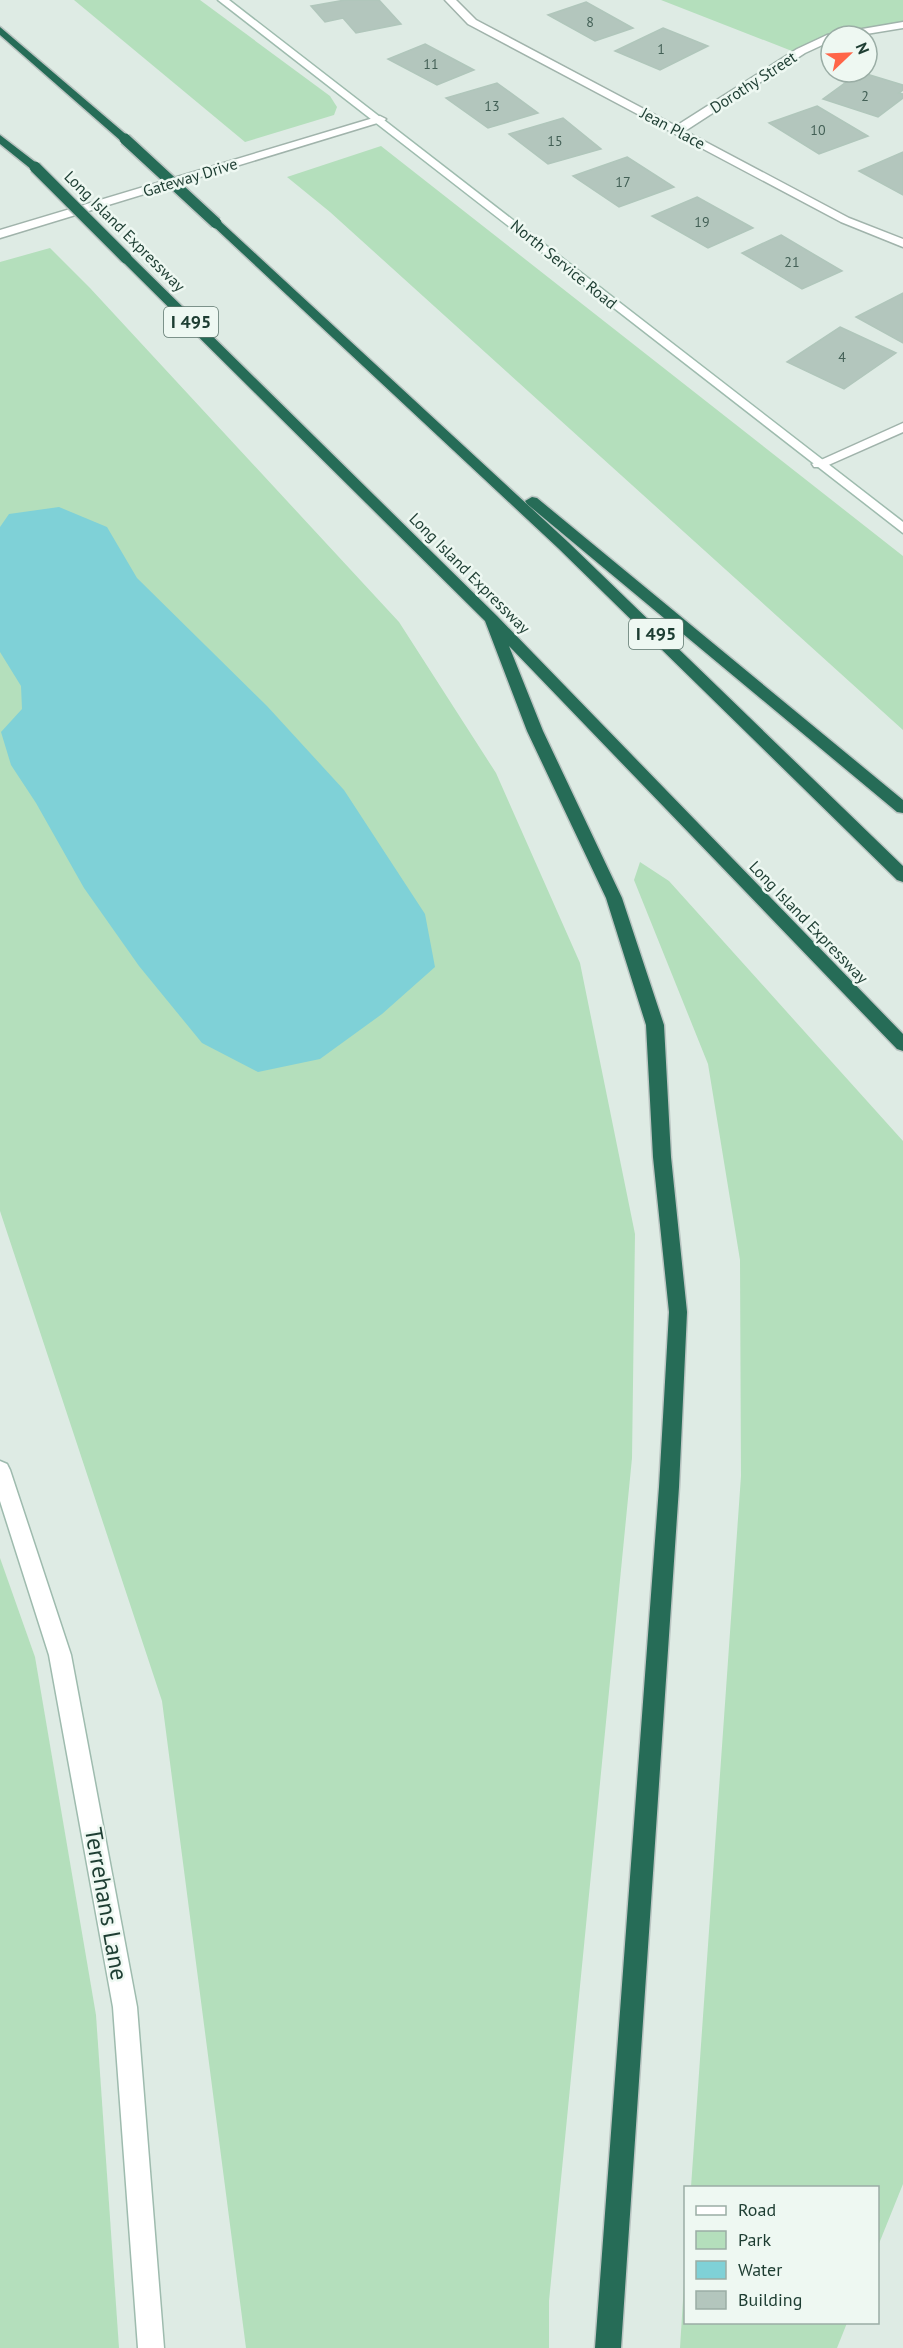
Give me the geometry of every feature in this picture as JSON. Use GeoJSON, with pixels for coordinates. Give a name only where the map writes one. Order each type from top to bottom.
{"type":"FeatureCollection","features":[{"type":"Feature","properties":{"kind":"highway","name":"I 495"},"geometry":{"type":"LineString","coordinates":[[0,30],[125,139],[405,396],[638,616],[903,876]]}},
{"type":"Feature","properties":{"kind":"highway","name":"Long Island Expressway"},"geometry":{"type":"LineString","coordinates":[[0,138],[34,167],[492,619],[903,1046]]}},
{"type":"Feature","properties":{"kind":"highway"},"geometry":{"type":"LineString","coordinates":[[405,396],[903,808]]}},
{"type":"Feature","properties":{"kind":"highway"},"geometry":{"type":"LineString","coordinates":[[492,619],[535,731],[615,898],[655,1025],[662,1157],[678,1312],[668,1499],[608,2348]]}},
{"type":"Feature","properties":{"kind":"main road","name":"North Service Road"},"geometry":{"type":"LineString","coordinates":[[223,0],[380,120],[903,530]]}},
{"type":"Feature","properties":{"kind":"main road","name":"Jean Place"},"geometry":{"type":"LineString","coordinates":[[450,0],[472,22],[845,220],[903,243]]}},
{"type":"Feature","properties":{"kind":"main road","name":"Dorothy Street"},"geometry":{"type":"LineString","coordinates":[[879,30],[903,26]]}},
{"type":"Feature","properties":{"kind":"main road","name":"Dorothy Street"},"geometry":{"type":"LineString","coordinates":[[678,130],[801,51],[819,43]]}},
{"type":"Feature","properties":{"kind":"main road","name":"Gateway Drive"},"geometry":{"type":"LineString","coordinates":[[0,234],[380,120]]}},
{"type":"Feature","properties":{"kind":"main road"},"geometry":{"type":"LineString","coordinates":[[819,464],[903,427]]}},
{"type":"Feature","properties":{"kind":"main road","name":"Terrehans Lane"},"geometry":{"type":"LineString","coordinates":[[0,1470],[60,1655],[125,2007],[151,2348]]}},
{"type":"Feature","properties":{"kind":"green space"},"geometry":{"type":"Polygon","coordinates":[[[74,0],[200,0],[330,96],[337,107],[334,115],[245,142],[74,0]]]}},
{"type":"Feature","properties":{"kind":"green space"},"geometry":{"type":"Polygon","coordinates":[[[661,0],[903,0],[903,25],[879,29],[879,24],[819,24],[819,42],[797,53],[661,0]]]}},
{"type":"Feature","properties":{"kind":"green space"},"geometry":{"type":"Polygon","coordinates":[[[381,146],[903,556],[903,730],[330,212],[287,177],[381,146]]]}},
{"type":"Feature","properties":{"kind":"green space"},"geometry":{"type":"Polygon","coordinates":[[[50,248],[90,288],[399,622],[496,773],[580,963],[635,1234],[632,1458],[549,2301],[549,2348],[246,2348],[162,1701],[0,1211],[0,262],[50,248]]]}},
{"type":"Feature","properties":{"kind":"green space"},"geometry":{"type":"Polygon","coordinates":[[[640,862],[669,881],[903,1141],[903,2184],[879,2244],[879,2186],[691,2186],[741,1476],[740,1260],[708,1064],[634,880],[640,862]]]}},
{"type":"Feature","properties":{"kind":"green space"},"geometry":{"type":"Polygon","coordinates":[[[0,1558],[35,1657],[96,2015],[119,2348],[0,2348],[0,1558]]]}},
{"type":"Feature","properties":{"kind":"green space"},"geometry":{"type":"Polygon","coordinates":[[[684,2284],[684,2324],[847,2324],[837,2348],[680,2348],[684,2284]]]}},
{"type":"Feature","properties":{"kind":"water"},"geometry":{"type":"Polygon","coordinates":[[[59,507],[107,527],[137,578],[267,706],[344,790],[425,914],[435,967],[382,1014],[320,1059],[258,1072],[202,1043],[139,966],[84,888],[36,803],[11,765],[1,732],[22,709],[21,686],[0,652],[0,527],[9,514],[59,507]]]}},
{"type":"Feature","properties":{"kind":"building"},"geometry":{"type":"Polygon","coordinates":[[[345,0],[379,0],[401,24],[356,33],[343,18],[325,22],[311,6],[345,0]]]}},
{"type":"Feature","properties":{"kind":"building"},"geometry":{"type":"Polygon","coordinates":[[[586,2],[633,28],[595,41],[548,15],[586,2]]]}},
{"type":"Feature","properties":{"kind":"building"},"geometry":{"type":"Polygon","coordinates":[[[663,28],[708,46],[660,70],[615,51],[663,28]]]}},
{"type":"Feature","properties":{"kind":"building"},"geometry":{"type":"Polygon","coordinates":[[[425,44],[474,70],[437,85],[388,59],[425,44]]]}},
{"type":"Feature","properties":{"kind":"building"},"geometry":{"type":"Polygon","coordinates":[[[879,78],[903,85],[903,90],[899,93],[903,94],[903,98],[878,117],[823,99],[844,84],[879,84],[879,78]]]}},
{"type":"Feature","properties":{"kind":"building"},"geometry":{"type":"Polygon","coordinates":[[[497,83],[538,113],[488,128],[446,98],[497,83]]]}},
{"type":"Feature","properties":{"kind":"building"},"geometry":{"type":"Polygon","coordinates":[[[817,106],[868,136],[819,154],[769,123],[817,106]]]}},
{"type":"Feature","properties":{"kind":"building"},"geometry":{"type":"Polygon","coordinates":[[[563,118],[601,149],[548,164],[509,134],[563,118]]]}},
{"type":"Feature","properties":{"kind":"building"},"geometry":{"type":"Polygon","coordinates":[[[903,152],[903,195],[859,171],[903,152]]]}},
{"type":"Feature","properties":{"kind":"building"},"geometry":{"type":"Polygon","coordinates":[[[627,157],[674,187],[619,207],[573,176],[627,157]]]}},
{"type":"Feature","properties":{"kind":"building"},"geometry":{"type":"Polygon","coordinates":[[[697,197],[753,228],[708,248],[652,216],[697,197]]]}},
{"type":"Feature","properties":{"kind":"building"},"geometry":{"type":"Polygon","coordinates":[[[781,235],[842,271],[802,289],[742,253],[781,235]]]}},
{"type":"Feature","properties":{"kind":"building"},"geometry":{"type":"Polygon","coordinates":[[[903,293],[903,343],[856,317],[903,293]]]}},
{"type":"Feature","properties":{"kind":"building"},"geometry":{"type":"Polygon","coordinates":[[[840,327],[896,353],[844,389],[787,362],[840,327]]]}}]}
